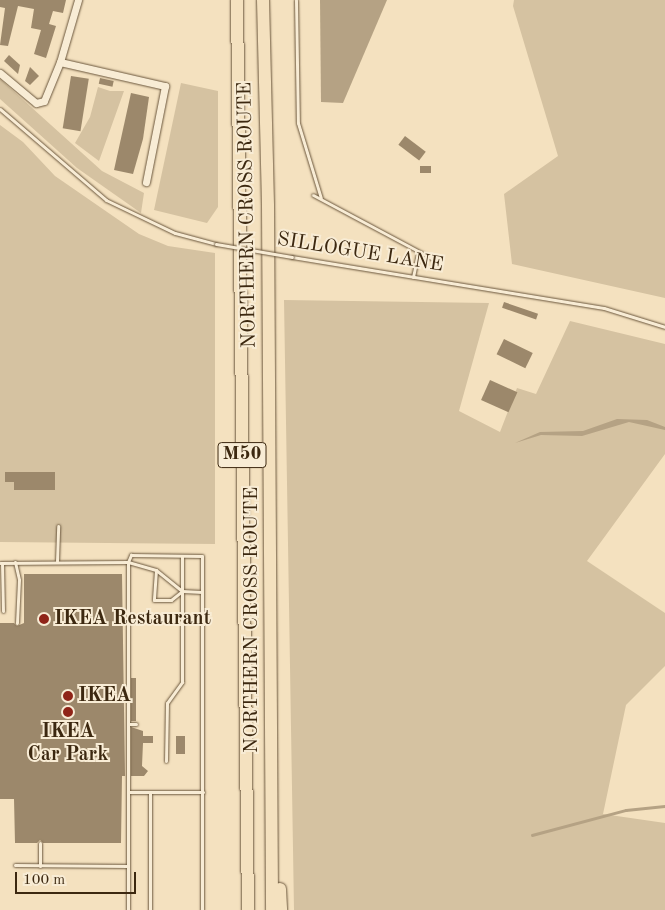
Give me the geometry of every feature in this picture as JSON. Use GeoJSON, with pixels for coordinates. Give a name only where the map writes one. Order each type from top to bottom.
{"type":"FeatureCollection","features":[{"type":"Feature","properties":{"kind":"highway","name":"NORTHERN CROSS ROUTE"},"geometry":{"type":"LineString","coordinates":[[237,0],[248,910]]}},
{"type":"Feature","properties":{"kind":"highway","name":"NORTHERN CROSS ROUTE"},"geometry":{"type":"LineString","coordinates":[[263,0],[271,614],[272,910]]}},
{"type":"Feature","properties":{"kind":"highway"},"geometry":{"type":"LineString","coordinates":[[271,614],[281,910]]}},
{"type":"Feature","properties":{"kind":"street"},"geometry":{"type":"LineString","coordinates":[[0,74],[36,103],[44,101],[60,62],[78,0]]}},
{"type":"Feature","properties":{"kind":"street"},"geometry":{"type":"LineString","coordinates":[[60,62],[165,86],[146,182]]}},
{"type":"Feature","properties":{"kind":"lane"},"geometry":{"type":"LineString","coordinates":[[296,0],[298,123],[320,198]]}},
{"type":"Feature","properties":{"kind":"lane","name":"SILLOGUE LANE"},"geometry":{"type":"LineString","coordinates":[[0,109],[106,200],[175,233],[216,244],[604,308],[665,327]]}},
{"type":"Feature","properties":{"kind":"lane"},"geometry":{"type":"LineString","coordinates":[[313,194],[418,253],[433,259]]}},
{"type":"Feature","properties":{"kind":"lane"},"geometry":{"type":"LineString","coordinates":[[413,277],[418,253]]}},
{"type":"Feature","properties":{"kind":"lane"},"geometry":{"type":"LineString","coordinates":[[58,526],[58,561]]}},
{"type":"Feature","properties":{"kind":"lane"},"geometry":{"type":"LineString","coordinates":[[128,910],[128,562],[132,555],[202,556],[202,910]]}},
{"type":"Feature","properties":{"kind":"lane"},"geometry":{"type":"LineString","coordinates":[[166,761],[166,703],[182,682],[182,556]]}},
{"type":"Feature","properties":{"kind":"lane"},"geometry":{"type":"LineString","coordinates":[[2,611],[1,563],[58,561],[128,562],[156,570],[182,592]]}},
{"type":"Feature","properties":{"kind":"lane"},"geometry":{"type":"LineString","coordinates":[[15,562],[20,580],[17,623]]}},
{"type":"Feature","properties":{"kind":"lane"},"geometry":{"type":"LineString","coordinates":[[156,570],[154,600],[171,600],[182,592],[202,592]]}},
{"type":"Feature","properties":{"kind":"lane"},"geometry":{"type":"LineString","coordinates":[[128,724],[136,724]]}},
{"type":"Feature","properties":{"kind":"lane"},"geometry":{"type":"LineString","coordinates":[[128,792],[203,792]]}},
{"type":"Feature","properties":{"kind":"lane"},"geometry":{"type":"LineString","coordinates":[[150,792],[150,910]]}},
{"type":"Feature","properties":{"kind":"lane"},"geometry":{"type":"LineString","coordinates":[[40,843],[40,866]]}},
{"type":"Feature","properties":{"kind":"lane"},"geometry":{"type":"LineString","coordinates":[[15,865],[128,866]]}},
{"type":"Feature","properties":{"kind":"shaded area"},"geometry":{"type":"Polygon","coordinates":[[[320,0],[387,0],[343,103],[321,102],[320,0]]]}},
{"type":"Feature","properties":{"kind":"shaded area"},"geometry":{"type":"Polygon","coordinates":[[[514,0],[665,0],[665,298],[512,264],[504,194],[558,156],[513,6],[514,0]]]}},
{"type":"Feature","properties":{"kind":"shaded area"},"geometry":{"type":"Polygon","coordinates":[[[0,79],[102,171],[144,193],[141,213],[77,168],[0,99],[0,79]]]}},
{"type":"Feature","properties":{"kind":"shaded area"},"geometry":{"type":"Polygon","coordinates":[[[181,83],[218,91],[218,207],[207,223],[154,210],[181,83]]]}},
{"type":"Feature","properties":{"kind":"shaded area"},"geometry":{"type":"Polygon","coordinates":[[[98,87],[110,91],[124,91],[99,161],[75,143],[90,117],[98,87]]]}},
{"type":"Feature","properties":{"kind":"shaded area"},"geometry":{"type":"Polygon","coordinates":[[[0,125],[23,142],[55,176],[139,234],[168,246],[215,253],[215,544],[0,542],[0,125]]]}},
{"type":"Feature","properties":{"kind":"shaded area"},"geometry":{"type":"Polygon","coordinates":[[[284,300],[489,303],[459,411],[500,432],[517,388],[536,394],[570,321],[665,344],[665,454],[587,561],[665,613],[665,666],[626,705],[603,814],[665,823],[665,910],[294,910],[284,300]]]}},
{"type":"Feature","properties":{"kind":"shaded area"},"geometry":{"type":"Polygon","coordinates":[[[617,419],[647,420],[665,427],[665,430],[629,422],[582,436],[541,435],[515,443],[540,432],[583,431],[617,419]]]}},
{"type":"Feature","properties":{"kind":"building"},"geometry":{"type":"Polygon","coordinates":[[[0,0],[66,0],[63,13],[53,11],[49,24],[56,26],[46,58],[34,54],[41,30],[31,28],[34,9],[18,6],[8,46],[0,45],[5,8],[0,7],[0,0]]]}},
{"type":"Feature","properties":{"kind":"building"},"geometry":{"type":"Polygon","coordinates":[[[9,55],[20,65],[18,74],[4,61],[9,55]]]}},
{"type":"Feature","properties":{"kind":"building"},"geometry":{"type":"Polygon","coordinates":[[[30,67],[39,76],[30,85],[25,81],[30,67]]]}},
{"type":"Feature","properties":{"kind":"building"},"geometry":{"type":"Polygon","coordinates":[[[71,76],[89,79],[80,131],[63,128],[71,76]]]}},
{"type":"Feature","properties":{"kind":"building"},"geometry":{"type":"Polygon","coordinates":[[[100,78],[114,81],[112,87],[99,84],[100,78]]]}},
{"type":"Feature","properties":{"kind":"building"},"geometry":{"type":"Polygon","coordinates":[[[131,93],[149,97],[143,139],[133,174],[114,170],[131,93]]]}},
{"type":"Feature","properties":{"kind":"building"},"geometry":{"type":"Polygon","coordinates":[[[405,136],[426,152],[419,160],[398,145],[405,136]]]}},
{"type":"Feature","properties":{"kind":"building"},"geometry":{"type":"Polygon","coordinates":[[[420,166],[431,166],[431,173],[420,173],[420,166]]]}},
{"type":"Feature","properties":{"kind":"building"},"geometry":{"type":"Polygon","coordinates":[[[504,302],[538,314],[536,319],[502,308],[504,302]]]}},
{"type":"Feature","properties":{"kind":"building"},"geometry":{"type":"Polygon","coordinates":[[[504,339],[533,353],[525,368],[497,354],[504,339]]]}},
{"type":"Feature","properties":{"kind":"building"},"geometry":{"type":"Polygon","coordinates":[[[490,380],[517,392],[508,412],[481,400],[490,380]]]}},
{"type":"Feature","properties":{"kind":"building"},"geometry":{"type":"Polygon","coordinates":[[[5,472],[55,472],[55,490],[14,490],[14,482],[5,482],[5,472]]]}},
{"type":"Feature","properties":{"kind":"building","name":"IKEA Car Park"},"geometry":{"type":"Polygon","coordinates":[[[24,574],[122,574],[125,776],[122,776],[121,843],[43,843],[40,840],[37,843],[15,843],[14,799],[0,799],[0,623],[14,623],[17,626],[24,623],[24,574]]]}},
{"type":"Feature","properties":{"kind":"building"},"geometry":{"type":"Polygon","coordinates":[[[131,678],[136,678],[136,721],[131,721],[131,678]]]}},
{"type":"Feature","properties":{"kind":"building"},"geometry":{"type":"Polygon","coordinates":[[[131,727],[143,731],[143,736],[153,736],[153,743],[143,743],[142,766],[148,771],[144,776],[131,776],[131,727]]]}},
{"type":"Feature","properties":{"kind":"building"},"geometry":{"type":"Polygon","coordinates":[[[176,736],[185,736],[185,754],[176,754],[176,736]]]}},
{"type":"Feature","properties":{"kind":"waterway"},"geometry":{"type":"LineString","coordinates":[[532,835],[626,810],[665,806]]}},
{"type":"Feature","properties":{"kind":"place","name":"IKEA Restaurant"},"geometry":{"type":"Point","coordinates":[44,619]}},
{"type":"Feature","properties":{"kind":"place","name":"IKEA"},"geometry":{"type":"Point","coordinates":[68,696]}},
{"type":"Feature","properties":{"kind":"place","name":"IKEA Car Park"},"geometry":{"type":"Point","coordinates":[68,712]}}]}
